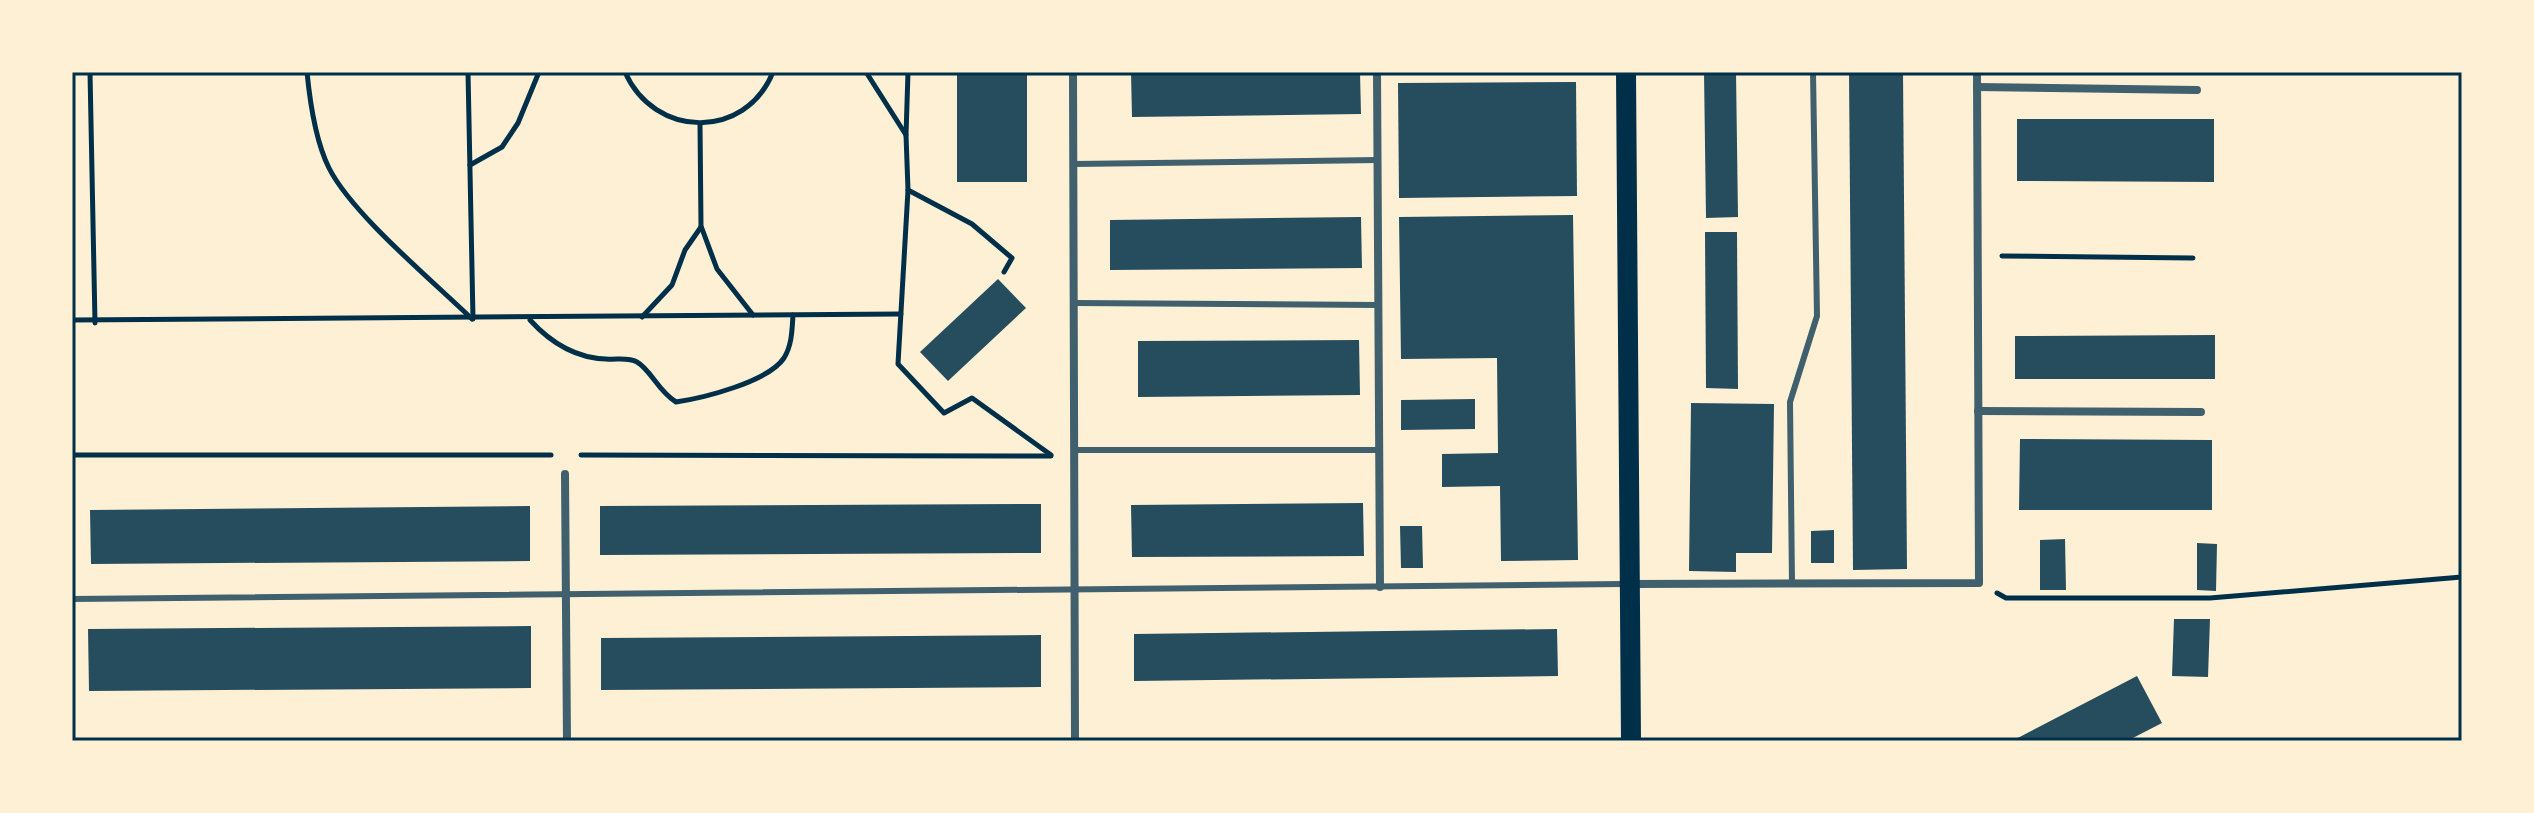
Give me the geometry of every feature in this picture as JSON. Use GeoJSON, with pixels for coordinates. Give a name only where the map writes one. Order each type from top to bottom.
{"type":"FeatureCollection","features":[{"type":"Feature","properties":{"kind":"main road"},"geometry":{"type":"LineString","coordinates":[[1626,72],[1631,741]]}},
{"type":"Feature","properties":{"kind":"street"},"geometry":{"type":"LineString","coordinates":[[1073,72],[1075,741]]}},
{"type":"Feature","properties":{"kind":"street"},"geometry":{"type":"LineString","coordinates":[[1377,72],[1380,587]]}},
{"type":"Feature","properties":{"kind":"street"},"geometry":{"type":"LineString","coordinates":[[1631,584],[1979,583],[1977,72]]}},
{"type":"Feature","properties":{"kind":"street"},"geometry":{"type":"LineString","coordinates":[[1977,87],[2197,90]]}},
{"type":"Feature","properties":{"kind":"street"},"geometry":{"type":"LineString","coordinates":[[1978,411],[2201,412]]}},
{"type":"Feature","properties":{"kind":"street"},"geometry":{"type":"LineString","coordinates":[[565,474],[567,741]]}},
{"type":"Feature","properties":{"kind":"lane"},"geometry":{"type":"LineString","coordinates":[[1792,583],[1790,402],[1817,316],[1813,72]]}},
{"type":"Feature","properties":{"kind":"lane"},"geometry":{"type":"LineString","coordinates":[[1073,164],[1378,160]]}},
{"type":"Feature","properties":{"kind":"lane"},"geometry":{"type":"LineString","coordinates":[[1073,303],[1379,305]]}},
{"type":"Feature","properties":{"kind":"lane"},"geometry":{"type":"LineString","coordinates":[[1074,450],[1379,450]]}},
{"type":"Feature","properties":{"kind":"lane"},"geometry":{"type":"LineString","coordinates":[[72,599],[1631,584]]}},
{"type":"Feature","properties":{"kind":"path"},"geometry":{"type":"LineString","coordinates":[[90,72],[95,323]]}},
{"type":"Feature","properties":{"kind":"path"},"geometry":{"type":"LineString","coordinates":[[307,72],[311,105],[329,168],[357,205],[473,320]]}},
{"type":"Feature","properties":{"kind":"path"},"geometry":{"type":"LineString","coordinates":[[468,72],[473,320]]}},
{"type":"Feature","properties":{"kind":"path"},"geometry":{"type":"LineString","coordinates":[[470,165],[502,147],[518,123],[539,72]]}},
{"type":"Feature","properties":{"kind":"path"},"geometry":{"type":"LineString","coordinates":[[625,72],[643,101],[660,114],[679,122],[700,124],[739,113],[756,100],[773,72]]}},
{"type":"Feature","properties":{"kind":"path"},"geometry":{"type":"LineString","coordinates":[[866,72],[906,135]]}},
{"type":"Feature","properties":{"kind":"path"},"geometry":{"type":"LineString","coordinates":[[908,72],[908,190],[898,364],[944,413],[972,398],[1074,472]]}},
{"type":"Feature","properties":{"kind":"path"},"geometry":{"type":"LineString","coordinates":[[700,124],[701,226],[717,269],[754,316]]}},
{"type":"Feature","properties":{"kind":"path"},"geometry":{"type":"LineString","coordinates":[[908,190],[972,224],[1012,258],[1004,272]]}},
{"type":"Feature","properties":{"kind":"path"},"geometry":{"type":"LineString","coordinates":[[641,318],[672,285],[685,250],[701,226]]}},
{"type":"Feature","properties":{"kind":"path"},"geometry":{"type":"LineString","coordinates":[[1977,255],[2193,258]]}},
{"type":"Feature","properties":{"kind":"path"},"geometry":{"type":"LineString","coordinates":[[72,320],[95,323],[901,314]]}},
{"type":"Feature","properties":{"kind":"path"},"geometry":{"type":"LineString","coordinates":[[530,319],[546,337],[579,354],[630,359],[641,364],[661,393],[676,402],[752,380],[783,360],[791,339],[793,315]]}},
{"type":"Feature","properties":{"kind":"path"},"geometry":{"type":"LineString","coordinates":[[72,332],[72,378]]}},
{"type":"Feature","properties":{"kind":"path"},"geometry":{"type":"LineString","coordinates":[[1979,583],[2006,598],[2210,598],[2462,577]]}},
{"type":"Feature","properties":{"kind":"building"},"geometry":{"type":"Polygon","coordinates":[[[957,72],[1027,72],[1027,182],[957,182],[957,72]]]}},
{"type":"Feature","properties":{"kind":"building"},"geometry":{"type":"Polygon","coordinates":[[[1131,72],[1360,72],[1361,114],[1132,117],[1131,72]]]}},
{"type":"Feature","properties":{"kind":"building"},"geometry":{"type":"Polygon","coordinates":[[[1704,72],[1736,72],[1738,217],[1706,218],[1704,72]]]}},
{"type":"Feature","properties":{"kind":"building"},"geometry":{"type":"Polygon","coordinates":[[[1849,72],[1903,72],[1907,569],[1853,570],[1849,72]]]}},
{"type":"Feature","properties":{"kind":"building"},"geometry":{"type":"Polygon","coordinates":[[[1576,82],[1577,196],[1399,198],[1398,83],[1576,82]]]}},
{"type":"Feature","properties":{"kind":"building"},"geometry":{"type":"Polygon","coordinates":[[[2017,119],[2214,119],[2214,182],[2017,181],[2017,119]]]}},
{"type":"Feature","properties":{"kind":"building"},"geometry":{"type":"Polygon","coordinates":[[[1573,215],[1578,560],[1501,561],[1500,486],[1442,487],[1442,454],[1498,453],[1497,358],[1401,359],[1399,217],[1573,215]]]}},
{"type":"Feature","properties":{"kind":"building"},"geometry":{"type":"Polygon","coordinates":[[[1361,217],[1362,268],[1110,270],[1110,220],[1361,217]]]}},
{"type":"Feature","properties":{"kind":"building"},"geometry":{"type":"Polygon","coordinates":[[[1705,232],[1737,232],[1738,389],[1706,388],[1705,232]]]}},
{"type":"Feature","properties":{"kind":"building"},"geometry":{"type":"Polygon","coordinates":[[[998,279],[1026,308],[948,381],[920,352],[998,279]]]}},
{"type":"Feature","properties":{"kind":"building"},"geometry":{"type":"Polygon","coordinates":[[[2215,335],[2215,379],[2015,379],[2015,336],[2215,335]]]}},
{"type":"Feature","properties":{"kind":"building"},"geometry":{"type":"Polygon","coordinates":[[[1359,340],[1360,395],[1138,397],[1138,341],[1359,340]]]}},
{"type":"Feature","properties":{"kind":"building"},"geometry":{"type":"Polygon","coordinates":[[[1475,399],[1475,429],[1401,430],[1401,400],[1475,399]]]}},
{"type":"Feature","properties":{"kind":"building"},"geometry":{"type":"Polygon","coordinates":[[[1691,403],[1774,404],[1772,553],[1736,553],[1736,572],[1689,571],[1691,403]]]}},
{"type":"Feature","properties":{"kind":"building"},"geometry":{"type":"Polygon","coordinates":[[[2020,439],[2212,440],[2212,510],[2019,510],[2020,439]]]}},
{"type":"Feature","properties":{"kind":"building"},"geometry":{"type":"Polygon","coordinates":[[[1363,503],[1364,556],[1132,557],[1131,505],[1363,503]]]}},
{"type":"Feature","properties":{"kind":"building"},"geometry":{"type":"Polygon","coordinates":[[[1041,504],[1041,553],[600,555],[600,506],[1041,504]]]}},
{"type":"Feature","properties":{"kind":"building"},"geometry":{"type":"Polygon","coordinates":[[[530,506],[530,561],[91,564],[90,510],[530,506]]]}},
{"type":"Feature","properties":{"kind":"building"},"geometry":{"type":"Polygon","coordinates":[[[1400,526],[1422,526],[1423,568],[1401,568],[1400,526]]]}},
{"type":"Feature","properties":{"kind":"building"},"geometry":{"type":"Polygon","coordinates":[[[1834,530],[1834,563],[1811,563],[1811,531],[1834,530]]]}},
{"type":"Feature","properties":{"kind":"building"},"geometry":{"type":"Polygon","coordinates":[[[2065,539],[2066,590],[2040,590],[2040,540],[2065,539]]]}},
{"type":"Feature","properties":{"kind":"building"},"geometry":{"type":"Polygon","coordinates":[[[2197,543],[2217,544],[2216,591],[2197,590],[2197,543]]]}},
{"type":"Feature","properties":{"kind":"building"},"geometry":{"type":"Polygon","coordinates":[[[2174,619],[2210,619],[2208,677],[2172,676],[2174,619]]]}},
{"type":"Feature","properties":{"kind":"building"},"geometry":{"type":"Polygon","coordinates":[[[531,626],[531,688],[89,691],[88,629],[531,626]]]}},
{"type":"Feature","properties":{"kind":"building"},"geometry":{"type":"Polygon","coordinates":[[[1557,629],[1558,676],[1134,681],[1134,634],[1557,629]]]}},
{"type":"Feature","properties":{"kind":"building"},"geometry":{"type":"Polygon","coordinates":[[[1041,635],[1041,687],[601,690],[601,638],[1041,635]]]}},
{"type":"Feature","properties":{"kind":"building"},"geometry":{"type":"Polygon","coordinates":[[[2137,676],[2162,723],[2127,741],[2012,741],[2137,676]]]}}]}
